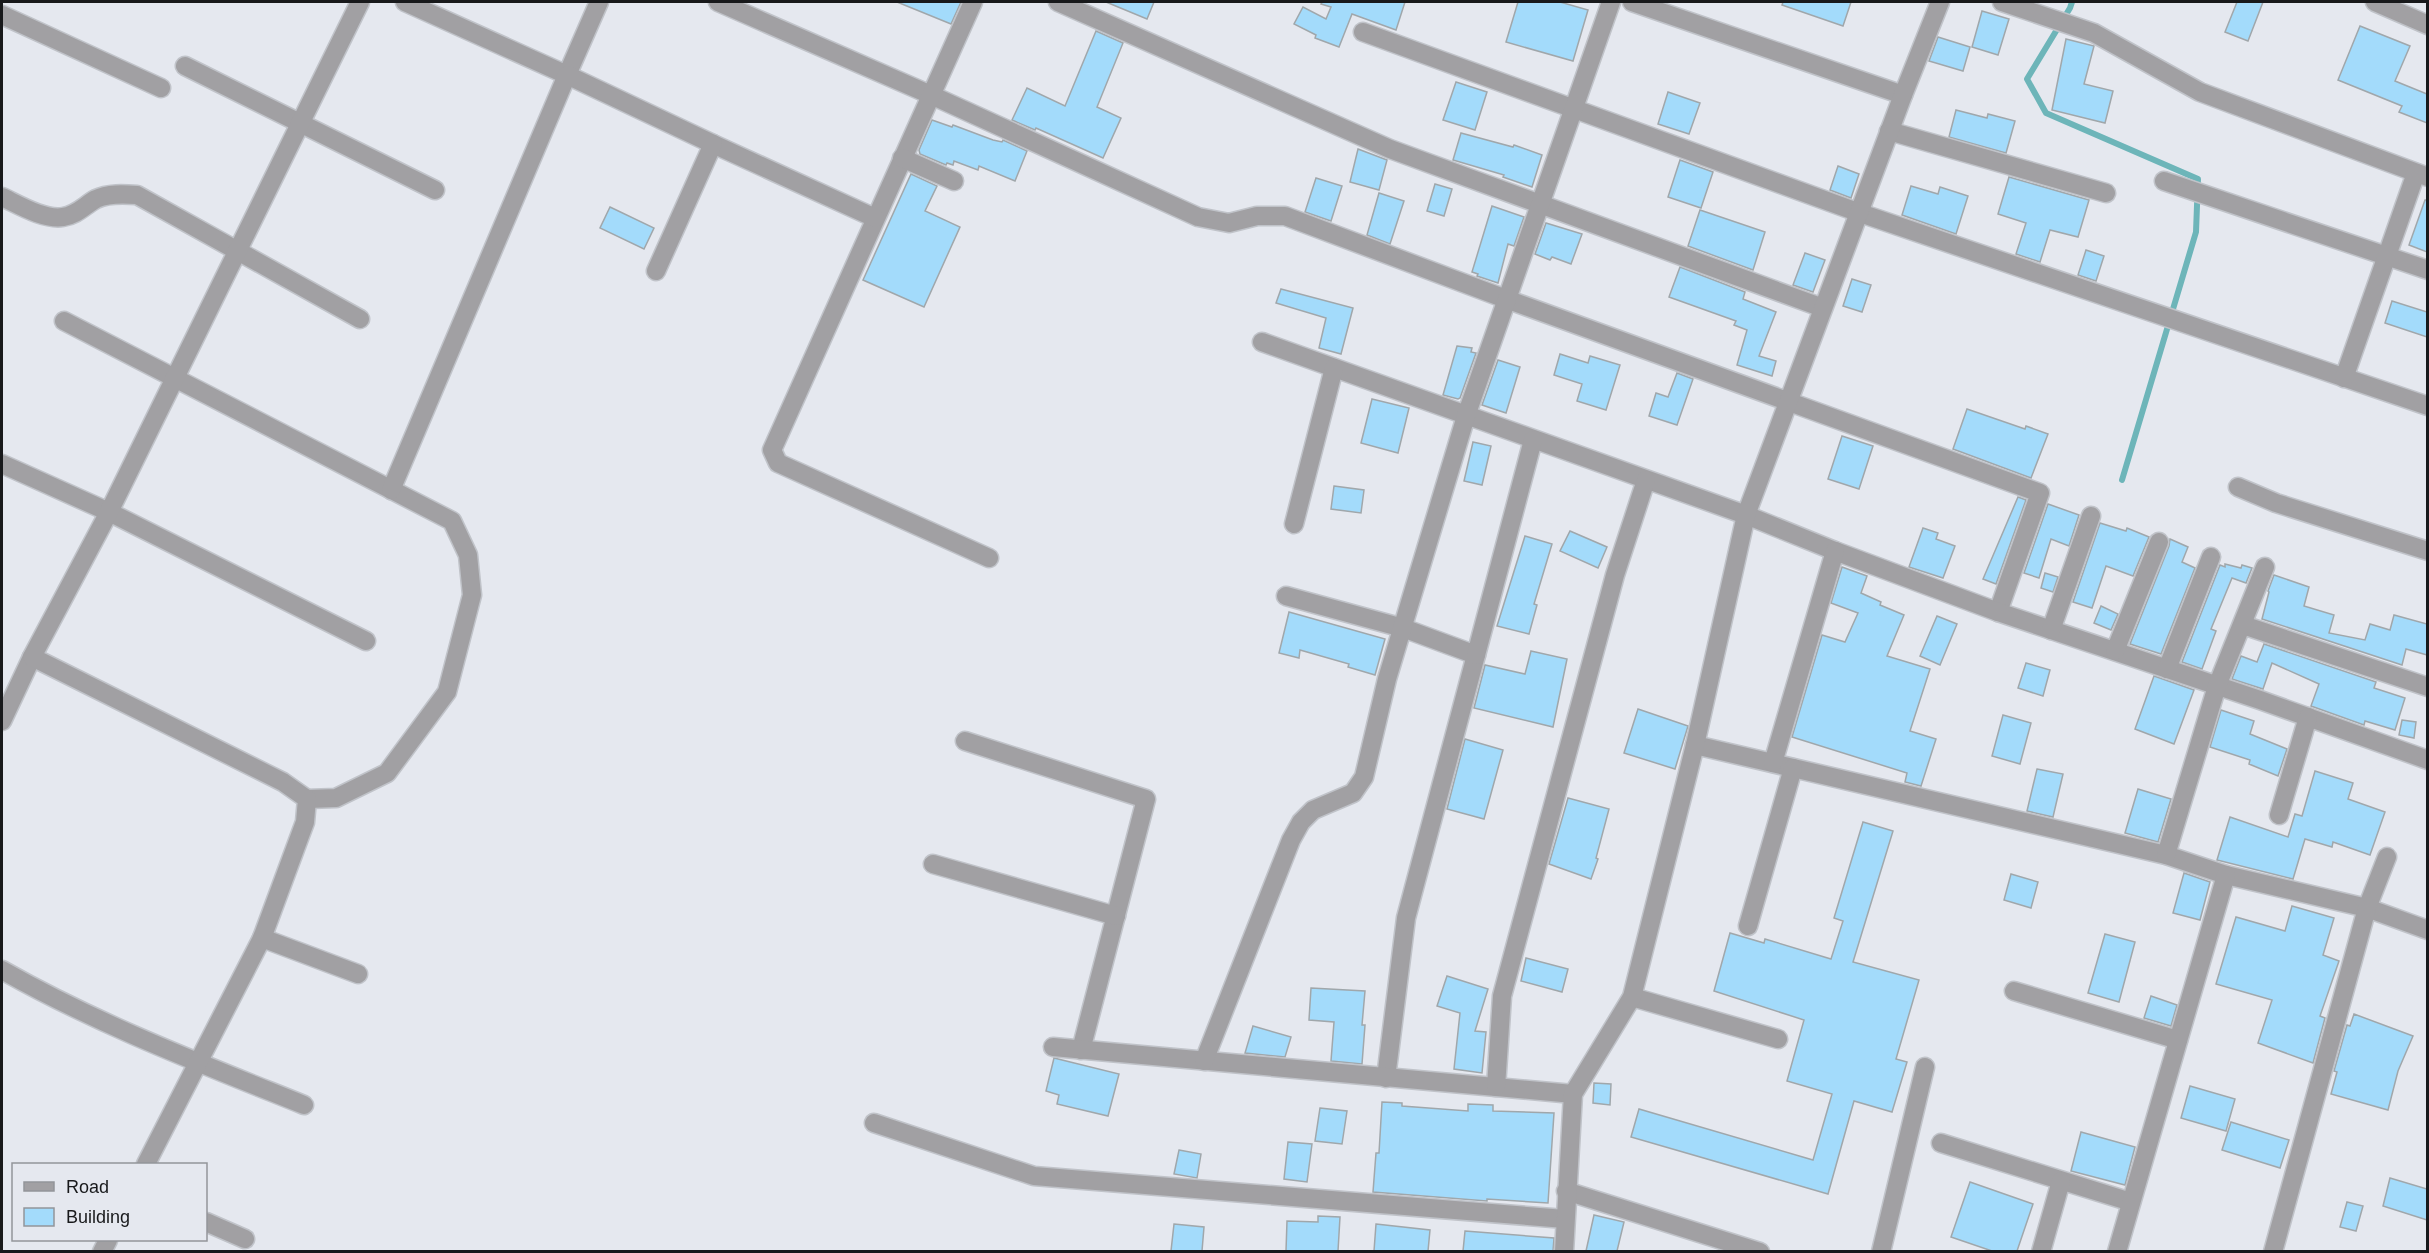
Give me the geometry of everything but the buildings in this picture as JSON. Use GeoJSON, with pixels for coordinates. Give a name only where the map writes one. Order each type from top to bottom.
{"type":"FeatureCollection","features":[{"type":"Feature","properties":{"kind":"street"},"geometry":{"type":"LineString","coordinates":[[2,721],[32,657],[109,512],[176,378],[360,2]]}},
{"type":"Feature","properties":{"kind":"street"},"geometry":{"type":"LineString","coordinates":[[405,2],[875,218]]}},
{"type":"Feature","properties":{"kind":"street"},"geometry":{"type":"LineString","coordinates":[[391,490],[599,2]]}},
{"type":"Feature","properties":{"kind":"street"},"geometry":{"type":"LineString","coordinates":[[718,2],[931,95],[1198,217],[1229,223],[1257,216],[1285,216],[1506,299],[2040,493],[1998,612]]}},
{"type":"Feature","properties":{"kind":"street"},"geometry":{"type":"LineString","coordinates":[[973,2],[772,450],[778,462],[989,558]]}},
{"type":"Feature","properties":{"kind":"street"},"geometry":{"type":"LineString","coordinates":[[1058,2],[1390,149],[1823,308]]}},
{"type":"Feature","properties":{"kind":"street"},"geometry":{"type":"LineString","coordinates":[[1204,1061],[1301,822],[1313,810],[1353,794],[1364,777],[1387,679],[1466,416],[1539,202],[1611,2]]}},
{"type":"Feature","properties":{"kind":"street"},"geometry":{"type":"LineString","coordinates":[[1632,2],[1903,95]]}},
{"type":"Feature","properties":{"kind":"street"},"geometry":{"type":"LineString","coordinates":[[1564,1251],[1566,1191],[1574,1094],[1632,997],[1695,745],[1746,515],[1939,2]]}},
{"type":"Feature","properties":{"kind":"street"},"geometry":{"type":"LineString","coordinates":[[2002,2],[2094,33],[2200,92],[2422,175],[2386,256],[2344,378]]}},
{"type":"Feature","properties":{"kind":"street"},"geometry":{"type":"LineString","coordinates":[[2375,2],[2427,25]]}},
{"type":"Feature","properties":{"kind":"street"},"geometry":{"type":"LineString","coordinates":[[2,15],[161,88]]}},
{"type":"Feature","properties":{"kind":"street"},"geometry":{"type":"LineString","coordinates":[[1363,32],[1860,213],[2427,406]]}},
{"type":"Feature","properties":{"kind":"street"},"geometry":{"type":"LineString","coordinates":[[185,66],[435,190]]}},
{"type":"Feature","properties":{"kind":"street"},"geometry":{"type":"LineString","coordinates":[[1889,131],[2106,193]]}},
{"type":"Feature","properties":{"kind":"street"},"geometry":{"type":"LineString","coordinates":[[656,271],[713,144]]}},
{"type":"Feature","properties":{"kind":"street"},"geometry":{"type":"LineString","coordinates":[[902,158],[954,181]]}},
{"type":"Feature","properties":{"kind":"street"},"geometry":{"type":"LineString","coordinates":[[2164,181],[2427,270]]}},
{"type":"Feature","properties":{"kind":"street"},"geometry":{"type":"LineString","coordinates":[[2,197],[41,214],[61,218],[75,214],[98,198],[120,194],[137,195],[360,319]]}},
{"type":"Feature","properties":{"kind":"street"},"geometry":{"type":"LineString","coordinates":[[32,657],[283,782],[307,799],[336,798],[387,773],[447,692],[472,595],[468,555],[452,521],[64,321]]}},
{"type":"Feature","properties":{"kind":"street"},"geometry":{"type":"LineString","coordinates":[[1262,342],[1746,515],[1998,612],[2308,717],[2427,760]]}},
{"type":"Feature","properties":{"kind":"street"},"geometry":{"type":"LineString","coordinates":[[1294,524],[1334,368]]}},
{"type":"Feature","properties":{"kind":"street"},"geometry":{"type":"LineString","coordinates":[[1386,1078],[1406,918],[1533,440]]}},
{"type":"Feature","properties":{"kind":"street"},"geometry":{"type":"LineString","coordinates":[[2,464],[109,512],[366,641]]}},
{"type":"Feature","properties":{"kind":"street"},"geometry":{"type":"LineString","coordinates":[[1496,1087],[1502,996],[1615,575],[1646,480]]}},
{"type":"Feature","properties":{"kind":"street"},"geometry":{"type":"LineString","coordinates":[[2238,488],[2276,503],[2427,550]]}},
{"type":"Feature","properties":{"kind":"street"},"geometry":{"type":"LineString","coordinates":[[2051,630],[2091,516]]}},
{"type":"Feature","properties":{"kind":"street"},"geometry":{"type":"LineString","coordinates":[[2115,651],[2159,542]]}},
{"type":"Feature","properties":{"kind":"street"},"geometry":{"type":"LineString","coordinates":[[1773,763],[1835,551]]}},
{"type":"Feature","properties":{"kind":"street"},"geometry":{"type":"LineString","coordinates":[[2167,669],[2211,557]]}},
{"type":"Feature","properties":{"kind":"street"},"geometry":{"type":"LineString","coordinates":[[2166,855],[2217,686],[2265,567]]}},
{"type":"Feature","properties":{"kind":"street"},"geometry":{"type":"LineString","coordinates":[[1286,596],[1403,628],[1476,655]]}},
{"type":"Feature","properties":{"kind":"street"},"geometry":{"type":"LineString","coordinates":[[2243,625],[2427,687]]}},
{"type":"Feature","properties":{"kind":"street"},"geometry":{"type":"LineString","coordinates":[[2279,815],[2308,717]]}},
{"type":"Feature","properties":{"kind":"street"},"geometry":{"type":"LineString","coordinates":[[965,741],[1146,800],[1081,1050]]}},
{"type":"Feature","properties":{"kind":"street"},"geometry":{"type":"LineString","coordinates":[[1695,745],[2166,855],[2226,875],[2367,908],[2427,930]]}},
{"type":"Feature","properties":{"kind":"street"},"geometry":{"type":"LineString","coordinates":[[1748,926],[1793,768]]}},
{"type":"Feature","properties":{"kind":"street"},"geometry":{"type":"LineString","coordinates":[[147,1163],[200,1063],[262,938],[305,822],[307,799]]}},
{"type":"Feature","properties":{"kind":"street"},"geometry":{"type":"LineString","coordinates":[[2273,1251],[2367,908],[2387,857]]}},
{"type":"Feature","properties":{"kind":"street"},"geometry":{"type":"LineString","coordinates":[[933,864],[1116,916]]}},
{"type":"Feature","properties":{"kind":"street"},"geometry":{"type":"LineString","coordinates":[[2116,1251],[2226,875]]}},
{"type":"Feature","properties":{"kind":"street"},"geometry":{"type":"LineString","coordinates":[[262,938],[358,974]]}},
{"type":"Feature","properties":{"kind":"street"},"geometry":{"type":"LineString","coordinates":[[2,969],[41,992],[200,1063],[303,1105]]}},
{"type":"Feature","properties":{"kind":"street"},"geometry":{"type":"LineString","coordinates":[[2014,991],[2178,1040]]}},
{"type":"Feature","properties":{"kind":"street"},"geometry":{"type":"LineString","coordinates":[[1632,997],[1778,1039]]}},
{"type":"Feature","properties":{"kind":"street"},"geometry":{"type":"LineString","coordinates":[[1053,1047],[1574,1094]]}},
{"type":"Feature","properties":{"kind":"street"},"geometry":{"type":"LineString","coordinates":[[1881,1251],[1925,1067]]}},
{"type":"Feature","properties":{"kind":"street"},"geometry":{"type":"LineString","coordinates":[[874,1123],[1034,1176],[1565,1219]]}},
{"type":"Feature","properties":{"kind":"street"},"geometry":{"type":"LineString","coordinates":[[1941,1143],[2131,1202]]}},
{"type":"Feature","properties":{"kind":"street"},"geometry":{"type":"LineString","coordinates":[[2041,1251],[2061,1181]]}},
{"type":"Feature","properties":{"kind":"street"},"geometry":{"type":"LineString","coordinates":[[1566,1191],[1736,1248],[1760,1251]]}},
{"type":"Feature","properties":{"kind":"street"},"geometry":{"type":"LineString","coordinates":[[207,1222],[245,1239]]}},
{"type":"Feature","properties":{"kind":"waterway"},"geometry":{"type":"LineString","coordinates":[[2072,2],[2027,79],[2046,113],[2198,179],[2196,232],[2122,480]]}}]}
